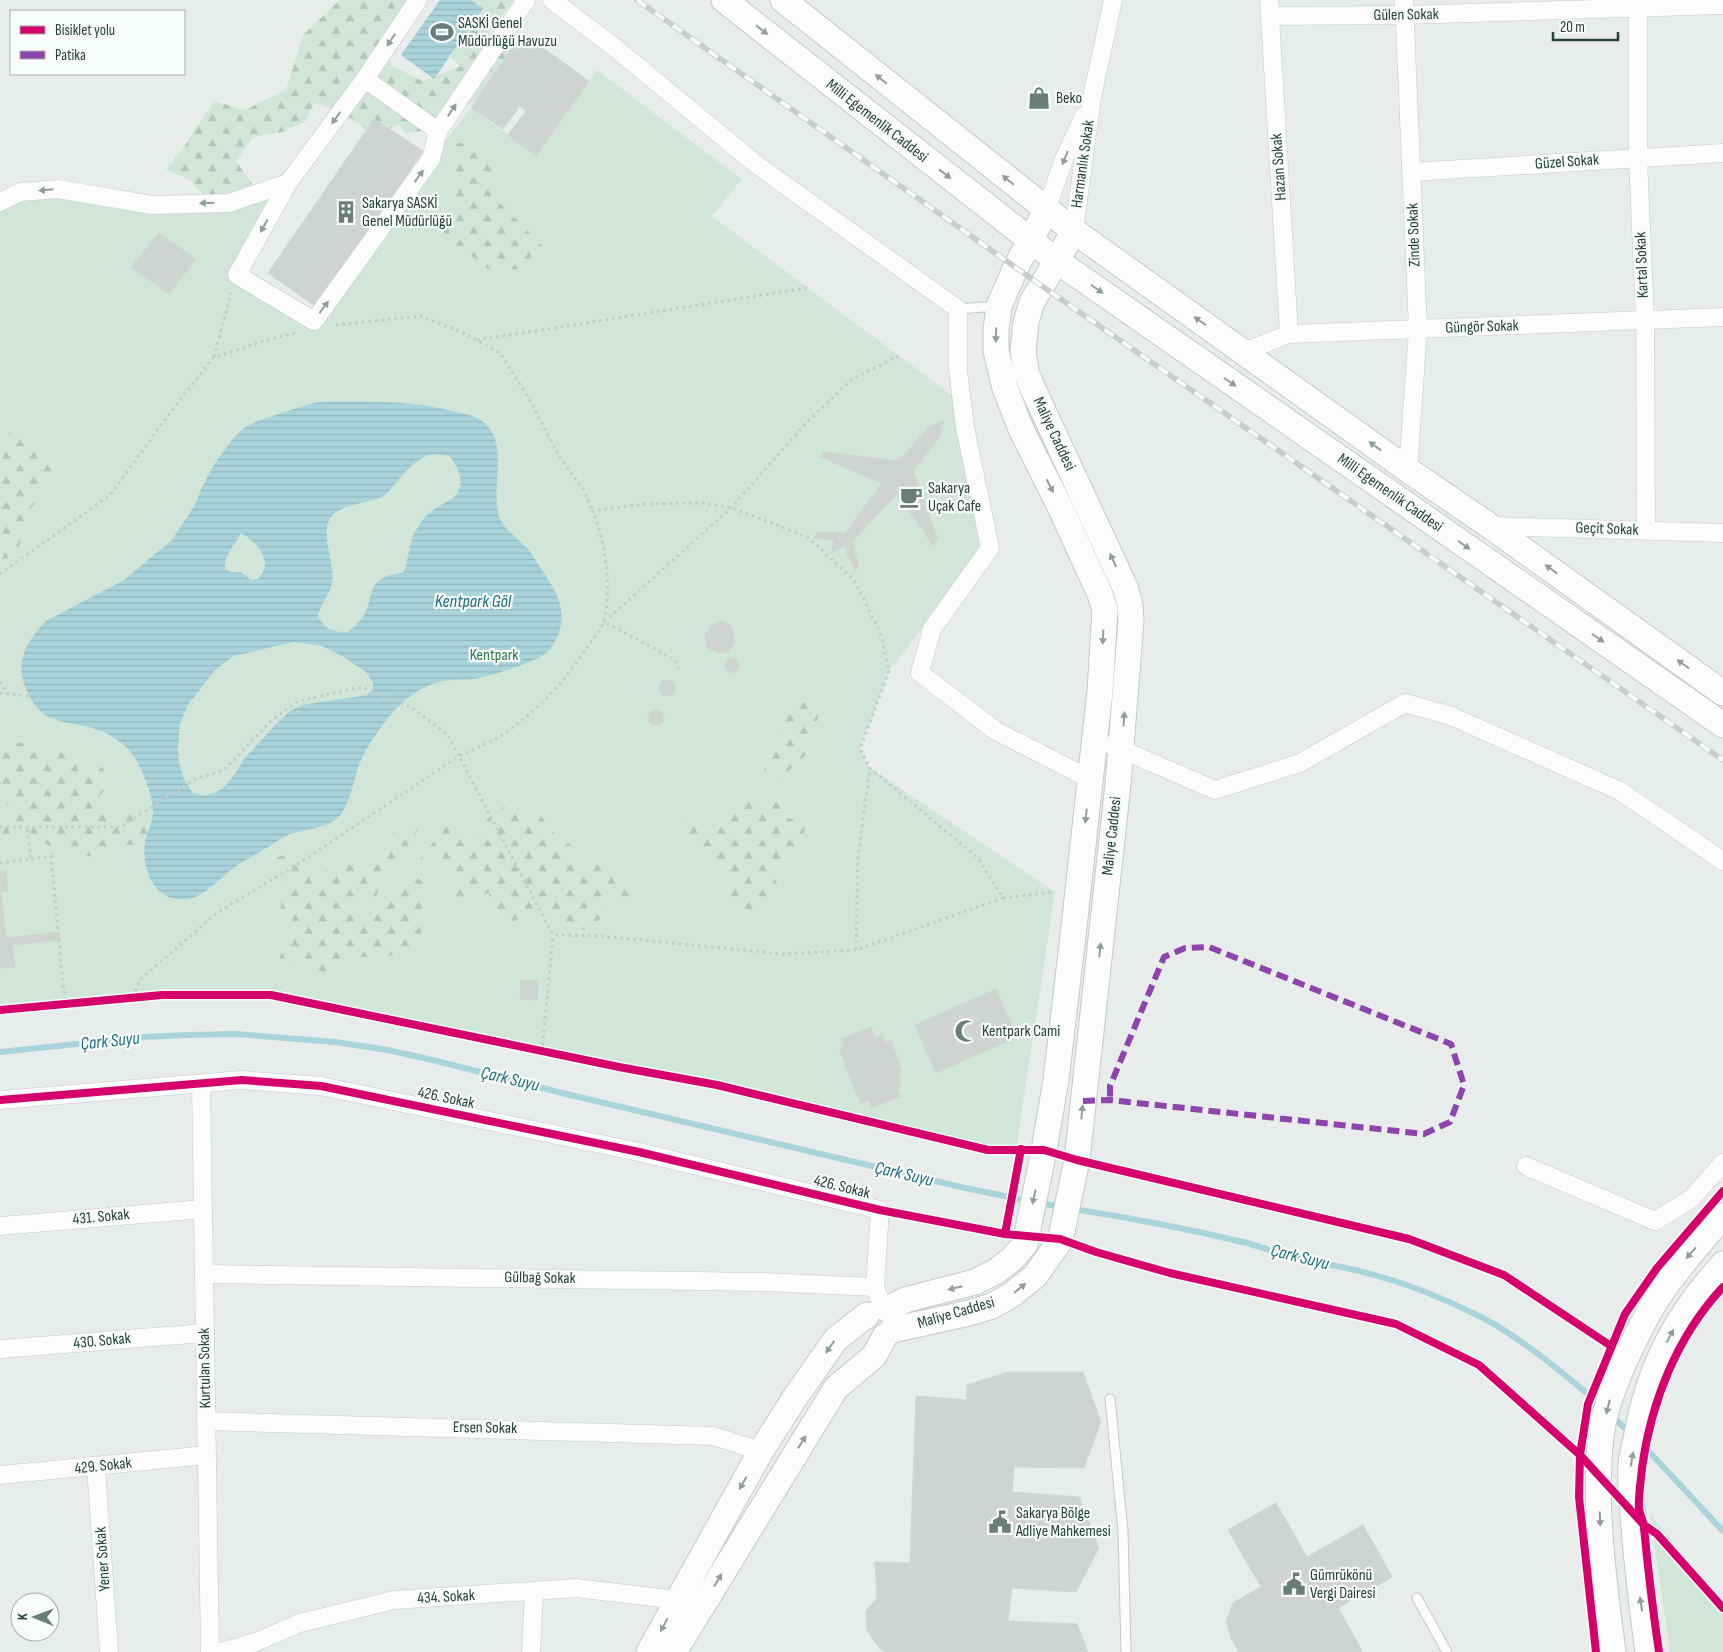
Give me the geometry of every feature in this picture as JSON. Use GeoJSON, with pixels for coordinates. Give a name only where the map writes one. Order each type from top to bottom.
{"type":"FeatureCollection","features":[{"type":"Feature","properties":{"kind":"main road","name":"Milli Egemenlik Caddesi"},"geometry":{"type":"LineString","coordinates":[[724,0],[1057,261],[1723,725]]}},
{"type":"Feature","properties":{"kind":"main road"},"geometry":{"type":"LineString","coordinates":[[783,0],[1046,210]]}},
{"type":"Feature","properties":{"kind":"main road","name":"Milli Egemenlik Caddesi"},"geometry":{"type":"LineString","coordinates":[[1046,210],[1723,693]]}},
{"type":"Feature","properties":{"kind":"main road","name":"Maliye Caddesi"},"geometry":{"type":"LineString","coordinates":[[649,1652],[761,1451],[836,1339],[905,1300],[975,1282],[995,1272],[1012,1259],[1024,1244],[1044,1150],[1056,1080],[1095,739],[1105,610],[1100,594],[1061,509],[1021,429],[1005,388],[996,351],[999,306],[1046,210]]}},
{"type":"Feature","properties":{"kind":"main road","name":"Maliye Caddesi"},"geometry":{"type":"LineString","coordinates":[[881,1314],[969,1313],[992,1306],[1010,1296],[1035,1276],[1060,1241],[1077,1160],[1122,749],[1131,621],[1130,604],[1125,587],[1026,372],[1023,351],[1026,322],[1032,302],[1074,231]]}},
{"type":"Feature","properties":{"kind":"main road"},"geometry":{"type":"LineString","coordinates":[[1613,1652],[1601,1556],[1598,1470],[1602,1434],[1610,1395],[1642,1324],[1661,1293],[1684,1262],[1723,1216]]}},
{"type":"Feature","properties":{"kind":"main road"},"geometry":{"type":"LineString","coordinates":[[1648,1652],[1640,1597],[1632,1508],[1631,1466],[1642,1406],[1650,1380],[1673,1330],[1689,1305],[1723,1264]]}},
{"type":"Feature","properties":{"kind":"main road"},"geometry":{"type":"LineString","coordinates":[[674,1652],[836,1388],[874,1356],[881,1314]]}},
{"type":"Feature","properties":{"kind":"street"},"geometry":{"type":"LineString","coordinates":[[418,0],[365,79],[288,183],[237,275],[314,322],[431,159],[438,131],[526,0]]}},
{"type":"Feature","properties":{"kind":"street"},"geometry":{"type":"LineString","coordinates":[[552,0],[614,47],[757,165],[958,309],[958,370],[965,427],[990,548],[932,629],[920,673],[996,731],[1090,779]]}},
{"type":"Feature","properties":{"kind":"street","name":"Harmanlık Sokak"},"geometry":{"type":"LineString","coordinates":[[1074,231],[1092,97],[1113,0]]}},
{"type":"Feature","properties":{"kind":"street","name":"Gülen Sokak"},"geometry":{"type":"LineString","coordinates":[[1269,8],[1638,4],[1723,5]]}},
{"type":"Feature","properties":{"kind":"street","name":"Kartal Sokak"},"geometry":{"type":"LineString","coordinates":[[1638,4],[1638,158],[1645,319],[1646,530]]}},
{"type":"Feature","properties":{"kind":"street","name":"Hazan Sokak"},"geometry":{"type":"LineString","coordinates":[[1269,8],[1289,334]]}},
{"type":"Feature","properties":{"kind":"street","name":"Zinde Sokak"},"geometry":{"type":"LineString","coordinates":[[1405,8],[1418,330],[1408,470]]}},
{"type":"Feature","properties":{"kind":"street"},"geometry":{"type":"LineString","coordinates":[[365,79],[438,131]]}},
{"type":"Feature","properties":{"kind":"street","name":"Harmanlık Sokak"},"geometry":{"type":"LineString","coordinates":[[1046,210],[1064,159],[1092,97]]}},
{"type":"Feature","properties":{"kind":"street","name":"Güzel Sokak"},"geometry":{"type":"LineString","coordinates":[[1411,172],[1723,153]]}},
{"type":"Feature","properties":{"kind":"street"},"geometry":{"type":"LineString","coordinates":[[0,202],[20,192],[58,189],[153,205],[229,202],[288,183]]}},
{"type":"Feature","properties":{"kind":"street","name":"Güngör Sokak"},"geometry":{"type":"LineString","coordinates":[[1244,352],[1289,334],[1723,317]]}},
{"type":"Feature","properties":{"kind":"street","name":"Geçit Sokak"},"geometry":{"type":"LineString","coordinates":[[1490,526],[1723,533]]}},
{"type":"Feature","properties":{"kind":"street"},"geometry":{"type":"LineString","coordinates":[[1095,739],[1215,790],[1300,763],[1405,704],[1451,716],[1620,791],[1723,861]]}},
{"type":"Feature","properties":{"kind":"street","name":"426. Sokak"},"geometry":{"type":"LineString","coordinates":[[0,1100],[242,1080],[321,1086],[639,1152],[880,1210],[881,1314]]}},
{"type":"Feature","properties":{"kind":"street","name":"Kurtulan Sokak"},"geometry":{"type":"LineString","coordinates":[[201,1084],[210,1652]]}},
{"type":"Feature","properties":{"kind":"street"},"geometry":{"type":"LineString","coordinates":[[1526,1166],[1655,1221],[1691,1199],[1723,1162]]}},
{"type":"Feature","properties":{"kind":"street","name":"431. Sokak"},"geometry":{"type":"LineString","coordinates":[[0,1226],[203,1209]]}},
{"type":"Feature","properties":{"kind":"street","name":"Gülbağ Sokak"},"geometry":{"type":"LineString","coordinates":[[204,1274],[744,1282],[881,1314]]}},
{"type":"Feature","properties":{"kind":"street","name":"430. Sokak"},"geometry":{"type":"LineString","coordinates":[[0,1350],[205,1333]]}},
{"type":"Feature","properties":{"kind":"street","name":"Ersen Sokak"},"geometry":{"type":"LineString","coordinates":[[206,1421],[712,1436],[761,1451]]}},
{"type":"Feature","properties":{"kind":"street","name":"429. Sokak"},"geometry":{"type":"LineString","coordinates":[[0,1475],[207,1455]]}},
{"type":"Feature","properties":{"kind":"street","name":"Yener Sokak"},"geometry":{"type":"LineString","coordinates":[[96,1466],[109,1652]]}},
{"type":"Feature","properties":{"kind":"street","name":"434. Sokak"},"geometry":{"type":"LineString","coordinates":[[222,1652],[256,1642],[300,1623],[394,1600],[576,1588],[677,1600]]}},
{"type":"Feature","properties":{"kind":"street"},"geometry":{"type":"LineString","coordinates":[[531,1652],[534,1592]]}},
{"type":"Feature","properties":{"kind":"lane"},"geometry":{"type":"LineString","coordinates":[[958,309],[999,306]]}},
{"type":"Feature","properties":{"kind":"lane"},"geometry":{"type":"LineString","coordinates":[[1110,1399],[1124,1531],[1126,1652]]}},
{"type":"Feature","properties":{"kind":"lane"},"geometry":{"type":"LineString","coordinates":[[1417,1598],[1447,1652]]}},
{"type":"Feature","properties":{"kind":"path"},"geometry":{"type":"LineString","coordinates":[[0,574],[110,495],[213,358],[228,300],[237,275]]}},
{"type":"Feature","properties":{"kind":"path"},"geometry":{"type":"LineString","coordinates":[[476,340],[808,288]]}},
{"type":"Feature","properties":{"kind":"path"},"geometry":{"type":"LineString","coordinates":[[336,325],[420,316],[476,340],[500,353],[528,397],[560,458],[583,489],[593,510],[600,530],[606,572],[607,600],[604,622]]}},
{"type":"Feature","properties":{"kind":"path"},"geometry":{"type":"LineString","coordinates":[[213,358],[263,341],[299,332]]}},
{"type":"Feature","properties":{"kind":"path"},"geometry":{"type":"LineString","coordinates":[[122,999],[136,997],[140,980],[217,913],[301,862],[459,756],[497,738],[527,716],[552,693],[580,659],[604,622],[731,508],[807,422],[851,380],[898,356]]}},
{"type":"Feature","properties":{"kind":"path"},"geometry":{"type":"LineString","coordinates":[[593,510],[644,504],[703,504],[731,508],[809,538],[854,580],[880,632],[889,671],[860,749],[870,768],[977,857],[1003,898]]}},
{"type":"Feature","properties":{"kind":"path"},"geometry":{"type":"LineString","coordinates":[[604,622],[674,659],[678,669]]}},
{"type":"Feature","properties":{"kind":"path"},"geometry":{"type":"LineString","coordinates":[[0,682],[8,694]]}},
{"type":"Feature","properties":{"kind":"path"},"geometry":{"type":"LineString","coordinates":[[0,828],[121,827],[195,779],[224,770],[270,721],[298,701],[361,687],[410,706],[447,734],[553,935],[542,1051]]}},
{"type":"Feature","properties":{"kind":"path"},"geometry":{"type":"LineString","coordinates":[[0,693],[29,696]]}},
{"type":"Feature","properties":{"kind":"path"},"geometry":{"type":"LineString","coordinates":[[856,950],[858,855],[870,768]]}},
{"type":"Feature","properties":{"kind":"path"},"geometry":{"type":"LineString","coordinates":[[27,827],[31,858]]}},
{"type":"Feature","properties":{"kind":"path"},"geometry":{"type":"LineString","coordinates":[[0,863],[51,856],[65,1004]]}},
{"type":"Feature","properties":{"kind":"path"},"geometry":{"type":"LineString","coordinates":[[553,935],[601,936],[783,954],[856,950],[1003,898],[1055,892]]}},
{"type":"Feature","properties":{"kind":"path"},"geometry":{"type":"LineString","coordinates":[[56,1005],[75,1003]]}},
{"type":"Feature","properties":{"kind":"path"},"geometry":{"type":"LineString","coordinates":[[532,1049],[552,1053]]}},
{"type":"Feature","properties":{"kind":"green space"},"geometry":{"type":"Polygon","coordinates":[[[340,0],[428,0],[412,22],[384,40],[392,66],[423,81],[461,66],[451,58],[450,27],[465,0],[514,0],[489,33],[493,36],[516,31],[513,46],[487,94],[421,131],[405,133],[399,124],[374,137],[346,116],[331,108],[314,103],[306,121],[283,132],[253,137],[236,161],[253,185],[241,210],[220,211],[206,199],[190,180],[166,170],[214,101],[245,110],[286,90],[303,35],[340,0]]]}},
{"type":"Feature","properties":{"kind":"green space","name":"Kentpark"},"geometry":{"type":"Polygon","coordinates":[[[597,70],[742,179],[712,216],[962,403],[989,544],[889,671],[860,749],[870,768],[1055,892],[1015,1156],[717,1085],[619,1067],[271,995],[162,995],[0,1010],[0,202],[20,192],[153,205],[288,183],[238,275],[314,321],[431,159],[471,108],[536,155],[597,70]]]}},
{"type":"Feature","properties":{"kind":"green space"},"geometry":{"type":"Polygon","coordinates":[[[456,142],[483,148],[501,165],[491,194],[543,246],[517,269],[494,270],[475,265],[474,258],[456,245],[442,230],[462,202],[453,193],[461,181],[445,166],[451,159],[456,142]]]}},
{"type":"Feature","properties":{"kind":"green space"},"geometry":{"type":"Polygon","coordinates":[[[12,431],[14,436],[27,442],[37,451],[53,473],[48,487],[28,512],[29,525],[20,527],[20,546],[16,547],[16,552],[6,552],[8,559],[0,564],[0,439],[12,431]]]}},
{"type":"Feature","properties":{"kind":"green space"},"geometry":{"type":"Polygon","coordinates":[[[795,698],[821,709],[804,757],[780,779],[764,770],[769,756],[780,741],[780,713],[795,698]]]}},
{"type":"Feature","properties":{"kind":"green space"},"geometry":{"type":"Polygon","coordinates":[[[36,742],[37,746],[61,749],[103,768],[110,782],[91,808],[131,811],[151,820],[145,844],[111,846],[94,857],[64,852],[44,843],[18,835],[0,840],[0,821],[12,810],[0,795],[0,749],[17,743],[36,742]]]}},
{"type":"Feature","properties":{"kind":"green space"},"geometry":{"type":"Polygon","coordinates":[[[783,792],[786,818],[806,822],[802,846],[785,864],[771,873],[778,885],[764,910],[741,913],[731,902],[728,871],[718,869],[708,854],[681,828],[678,821],[685,821],[689,818],[716,836],[711,819],[728,817],[742,800],[760,799],[783,792]]]}},
{"type":"Feature","properties":{"kind":"green space"},"geometry":{"type":"Polygon","coordinates":[[[505,806],[541,816],[556,835],[571,845],[571,861],[592,858],[622,872],[634,884],[629,897],[624,901],[616,903],[611,898],[605,915],[590,926],[577,932],[563,925],[566,905],[550,916],[547,912],[537,918],[531,912],[525,923],[518,919],[512,922],[508,918],[502,922],[488,899],[490,892],[458,906],[453,897],[447,901],[441,885],[450,884],[452,874],[436,861],[423,868],[415,865],[449,823],[466,833],[467,849],[485,821],[505,806]]]}},
{"type":"Feature","properties":{"kind":"green space"},"geometry":{"type":"Polygon","coordinates":[[[402,823],[420,826],[401,857],[387,868],[376,897],[350,905],[355,919],[375,911],[415,876],[426,884],[420,918],[422,941],[385,958],[349,956],[324,972],[279,961],[293,918],[280,912],[285,880],[266,861],[293,852],[303,871],[315,877],[343,859],[369,863],[402,823]]]}},
{"type":"Feature","properties":{"kind":"green space"},"geometry":{"type":"Polygon","coordinates":[[[1650,1514],[1723,1603],[1723,1652],[1670,1652],[1650,1514]]]}},
{"type":"Feature","properties":{"kind":"water","name":"SASKİ Genel Müdürlüğü Havuzu"},"geometry":{"type":"Polygon","coordinates":[[[440,0],[471,0],[483,8],[434,79],[401,55],[440,0]]]}},
{"type":"Feature","properties":{"kind":"water","name":"Kentpark Göl"},"geometry":{"type":"Polygon","coordinates":[[[318,402],[386,402],[419,405],[436,407],[471,416],[477,418],[488,427],[495,438],[497,450],[497,506],[500,519],[508,530],[529,550],[555,592],[561,610],[560,629],[550,649],[545,654],[527,663],[481,678],[435,683],[418,691],[403,702],[394,711],[370,744],[359,765],[345,808],[332,822],[284,837],[235,867],[198,896],[189,899],[169,897],[156,888],[146,866],[145,842],[153,811],[151,796],[136,760],[131,752],[115,738],[104,732],[61,722],[40,711],[24,684],[22,674],[23,655],[32,638],[46,621],[124,580],[172,540],[195,505],[215,463],[235,436],[255,422],[318,402]],[[434,454],[416,462],[385,495],[343,508],[331,517],[327,534],[332,582],[318,617],[327,627],[334,631],[348,632],[358,623],[366,611],[377,582],[386,576],[404,572],[412,538],[425,517],[456,495],[459,490],[460,479],[456,467],[450,456],[434,454]],[[240,534],[228,554],[225,569],[231,572],[241,572],[251,580],[258,579],[265,566],[265,560],[259,548],[243,534],[240,534]],[[294,642],[234,656],[215,670],[188,705],[180,724],[178,749],[183,777],[192,792],[202,796],[222,789],[245,758],[290,711],[302,705],[367,695],[373,689],[373,683],[366,672],[342,656],[322,646],[294,642]]]}},
{"type":"Feature","properties":{"kind":"building"},"geometry":{"type":"Polygon","coordinates":[[[522,33],[589,81],[536,156],[508,135],[526,111],[520,106],[503,129],[471,108],[522,33]]]}},
{"type":"Feature","properties":{"kind":"building","name":"Sakarya SASKİ Genel Müdürlüğü"},"geometry":{"type":"Polygon","coordinates":[[[374,119],[423,151],[318,308],[268,273],[374,119]]]}},
{"type":"Feature","properties":{"kind":"building"},"geometry":{"type":"Polygon","coordinates":[[[159,233],[196,259],[169,294],[131,267],[159,233]]]}},
{"type":"Feature","properties":{"kind":"building","name":"Sakarya Uçak Cafe"},"geometry":{"type":"Polygon","coordinates":[[[944,420],[940,437],[913,471],[938,539],[933,546],[902,500],[896,495],[853,541],[858,566],[855,571],[844,546],[831,553],[834,541],[813,538],[818,532],[845,533],[882,483],[820,457],[825,452],[899,461],[929,427],[944,420]]]}},
{"type":"Feature","properties":{"kind":"building"},"geometry":{"type":"Polygon","coordinates":[[[722,621],[732,627],[735,643],[727,652],[717,653],[707,647],[705,635],[711,626],[722,621]]]}},
{"type":"Feature","properties":{"kind":"building"},"geometry":{"type":"Polygon","coordinates":[[[734,658],[739,664],[737,671],[729,673],[725,667],[726,660],[734,658]]]}},
{"type":"Feature","properties":{"kind":"building"},"geometry":{"type":"Polygon","coordinates":[[[664,680],[670,680],[675,685],[673,694],[664,696],[659,691],[659,685],[664,680]]]}},
{"type":"Feature","properties":{"kind":"building"},"geometry":{"type":"Polygon","coordinates":[[[653,710],[659,710],[664,715],[662,724],[653,726],[648,721],[648,715],[653,710]]]}},
{"type":"Feature","properties":{"kind":"building"},"geometry":{"type":"Polygon","coordinates":[[[0,871],[6,871],[8,891],[1,892],[6,938],[59,932],[60,940],[12,945],[15,967],[0,968],[0,871]]]}},
{"type":"Feature","properties":{"kind":"building"},"geometry":{"type":"Polygon","coordinates":[[[521,980],[538,981],[537,1000],[520,999],[521,980]]]}},
{"type":"Feature","properties":{"kind":"building","name":"Kentpark Cami"},"geometry":{"type":"Polygon","coordinates":[[[996,989],[1017,1037],[936,1073],[915,1025],[996,989]]]}},
{"type":"Feature","properties":{"kind":"building"},"geometry":{"type":"Polygon","coordinates":[[[871,1027],[875,1038],[883,1035],[885,1043],[891,1041],[902,1072],[898,1074],[902,1086],[897,1088],[900,1097],[871,1108],[869,1100],[860,1103],[839,1048],[843,1046],[841,1039],[871,1027]]]}},
{"type":"Feature","properties":{"kind":"building","name":"Sakarya Bölge Adliye Mahkemesi"},"geometry":{"type":"Polygon","coordinates":[[[1008,1372],[1083,1372],[1101,1422],[1084,1468],[1014,1467],[1012,1492],[1079,1497],[1099,1548],[1076,1592],[1012,1588],[1008,1621],[1077,1624],[1088,1652],[886,1652],[879,1648],[867,1630],[866,1611],[877,1598],[875,1562],[910,1563],[916,1396],[967,1400],[967,1385],[1008,1372]]]}},
{"type":"Feature","properties":{"kind":"building"},"geometry":{"type":"Polygon","coordinates":[[[1276,1503],[1307,1557],[1363,1525],[1392,1577],[1338,1608],[1363,1652],[1239,1652],[1231,1638],[1226,1621],[1233,1603],[1261,1587],[1228,1530],[1276,1503]]]}},
{"type":"Feature","properties":{"kind":"waterway","name":"Çark Suyu"},"geometry":{"type":"LineString","coordinates":[[0,1052],[144,1037],[188,1035],[237,1034],[335,1042],[388,1050],[441,1062],[566,1094],[1028,1201]]}},
{"type":"Feature","properties":{"kind":"waterway","name":"Çark Suyu"},"geometry":{"type":"LineString","coordinates":[[1038,1203],[1063,1207]]}},
{"type":"Feature","properties":{"kind":"waterway","name":"Çark Suyu"},"geometry":{"type":"LineString","coordinates":[[1073,1209],[1160,1224],[1247,1243],[1301,1259],[1364,1272],[1432,1294],[1481,1317],[1513,1336],[1544,1358],[1602,1406]]}},
{"type":"Feature","properties":{"kind":"waterway","name":"Çark Suyu"},"geometry":{"type":"LineString","coordinates":[[1611,1415],[1631,1434]]}},
{"type":"Feature","properties":{"kind":"waterway","name":"Çark Suyu"},"geometry":{"type":"LineString","coordinates":[[1642,1444],[1723,1531]]}},
{"type":"Feature","properties":{"kind":"railway"},"geometry":{"type":"LineString","coordinates":[[637,0],[1042,286],[1723,760]]}},
{"type":"Feature","properties":{"kind":"marked path"},"geometry":{"type":"LineString","coordinates":[[1083,1101],[1110,1100],[1424,1134],[1450,1122],[1464,1085],[1451,1044],[1209,947],[1185,948],[1164,957],[1110,1086],[1110,1100]]}},
{"type":"Feature","properties":{"kind":"cycle path"},"geometry":{"type":"LineString","coordinates":[[0,1010],[162,995],[271,995],[619,1067],[717,1085],[988,1150],[1044,1150],[1077,1160],[1409,1239],[1504,1275],[1611,1346]]}},
{"type":"Feature","properties":{"kind":"cycle path"},"geometry":{"type":"LineString","coordinates":[[0,1100],[242,1080],[321,1086],[639,1152],[880,1210],[1005,1234],[1060,1239],[1096,1252],[1170,1273],[1396,1324],[1479,1365],[1580,1455],[1644,1525],[1657,1534],[1723,1608]]}},
{"type":"Feature","properties":{"kind":"cycle path"},"geometry":{"type":"LineString","coordinates":[[1005,1234],[1021,1149]]}},
{"type":"Feature","properties":{"kind":"cycle path"},"geometry":{"type":"LineString","coordinates":[[1596,1652],[1579,1497],[1580,1455],[1588,1404],[1625,1314],[1657,1268],[1723,1191]]}},
{"type":"Feature","properties":{"kind":"cycle path"},"geometry":{"type":"LineString","coordinates":[[1659,1652],[1644,1525],[1639,1509],[1646,1443],[1659,1395],[1680,1348],[1692,1327],[1723,1287]]}},
{"type":"Feature","properties":{"kind":"place","name":"SASKİ Genel Müdürlüğü Havuzu"},"geometry":{"type":"Point","coordinates":[442,32]}},
{"type":"Feature","properties":{"kind":"place","name":"Beko"},"geometry":{"type":"Point","coordinates":[1039,98]}},
{"type":"Feature","properties":{"kind":"place","name":"Sakarya SASKİ Genel Müdürlüğü"},"geometry":{"type":"Point","coordinates":[346,212]}},
{"type":"Feature","properties":{"kind":"place","name":"Sakarya Uçak Cafe"},"geometry":{"type":"Point","coordinates":[911,497]}},
{"type":"Feature","properties":{"kind":"place","name":"Kentpark Cami"},"geometry":{"type":"Point","coordinates":[966,1031]}},
{"type":"Feature","properties":{"kind":"place","name":"Sakarya Bölge Adliye Mahkemesi"},"geometry":{"type":"Point","coordinates":[1000,1522]}},
{"type":"Feature","properties":{"kind":"place","name":"Gümrükönü Vergi Dairesi"},"geometry":{"type":"Point","coordinates":[1294,1584]}}]}
